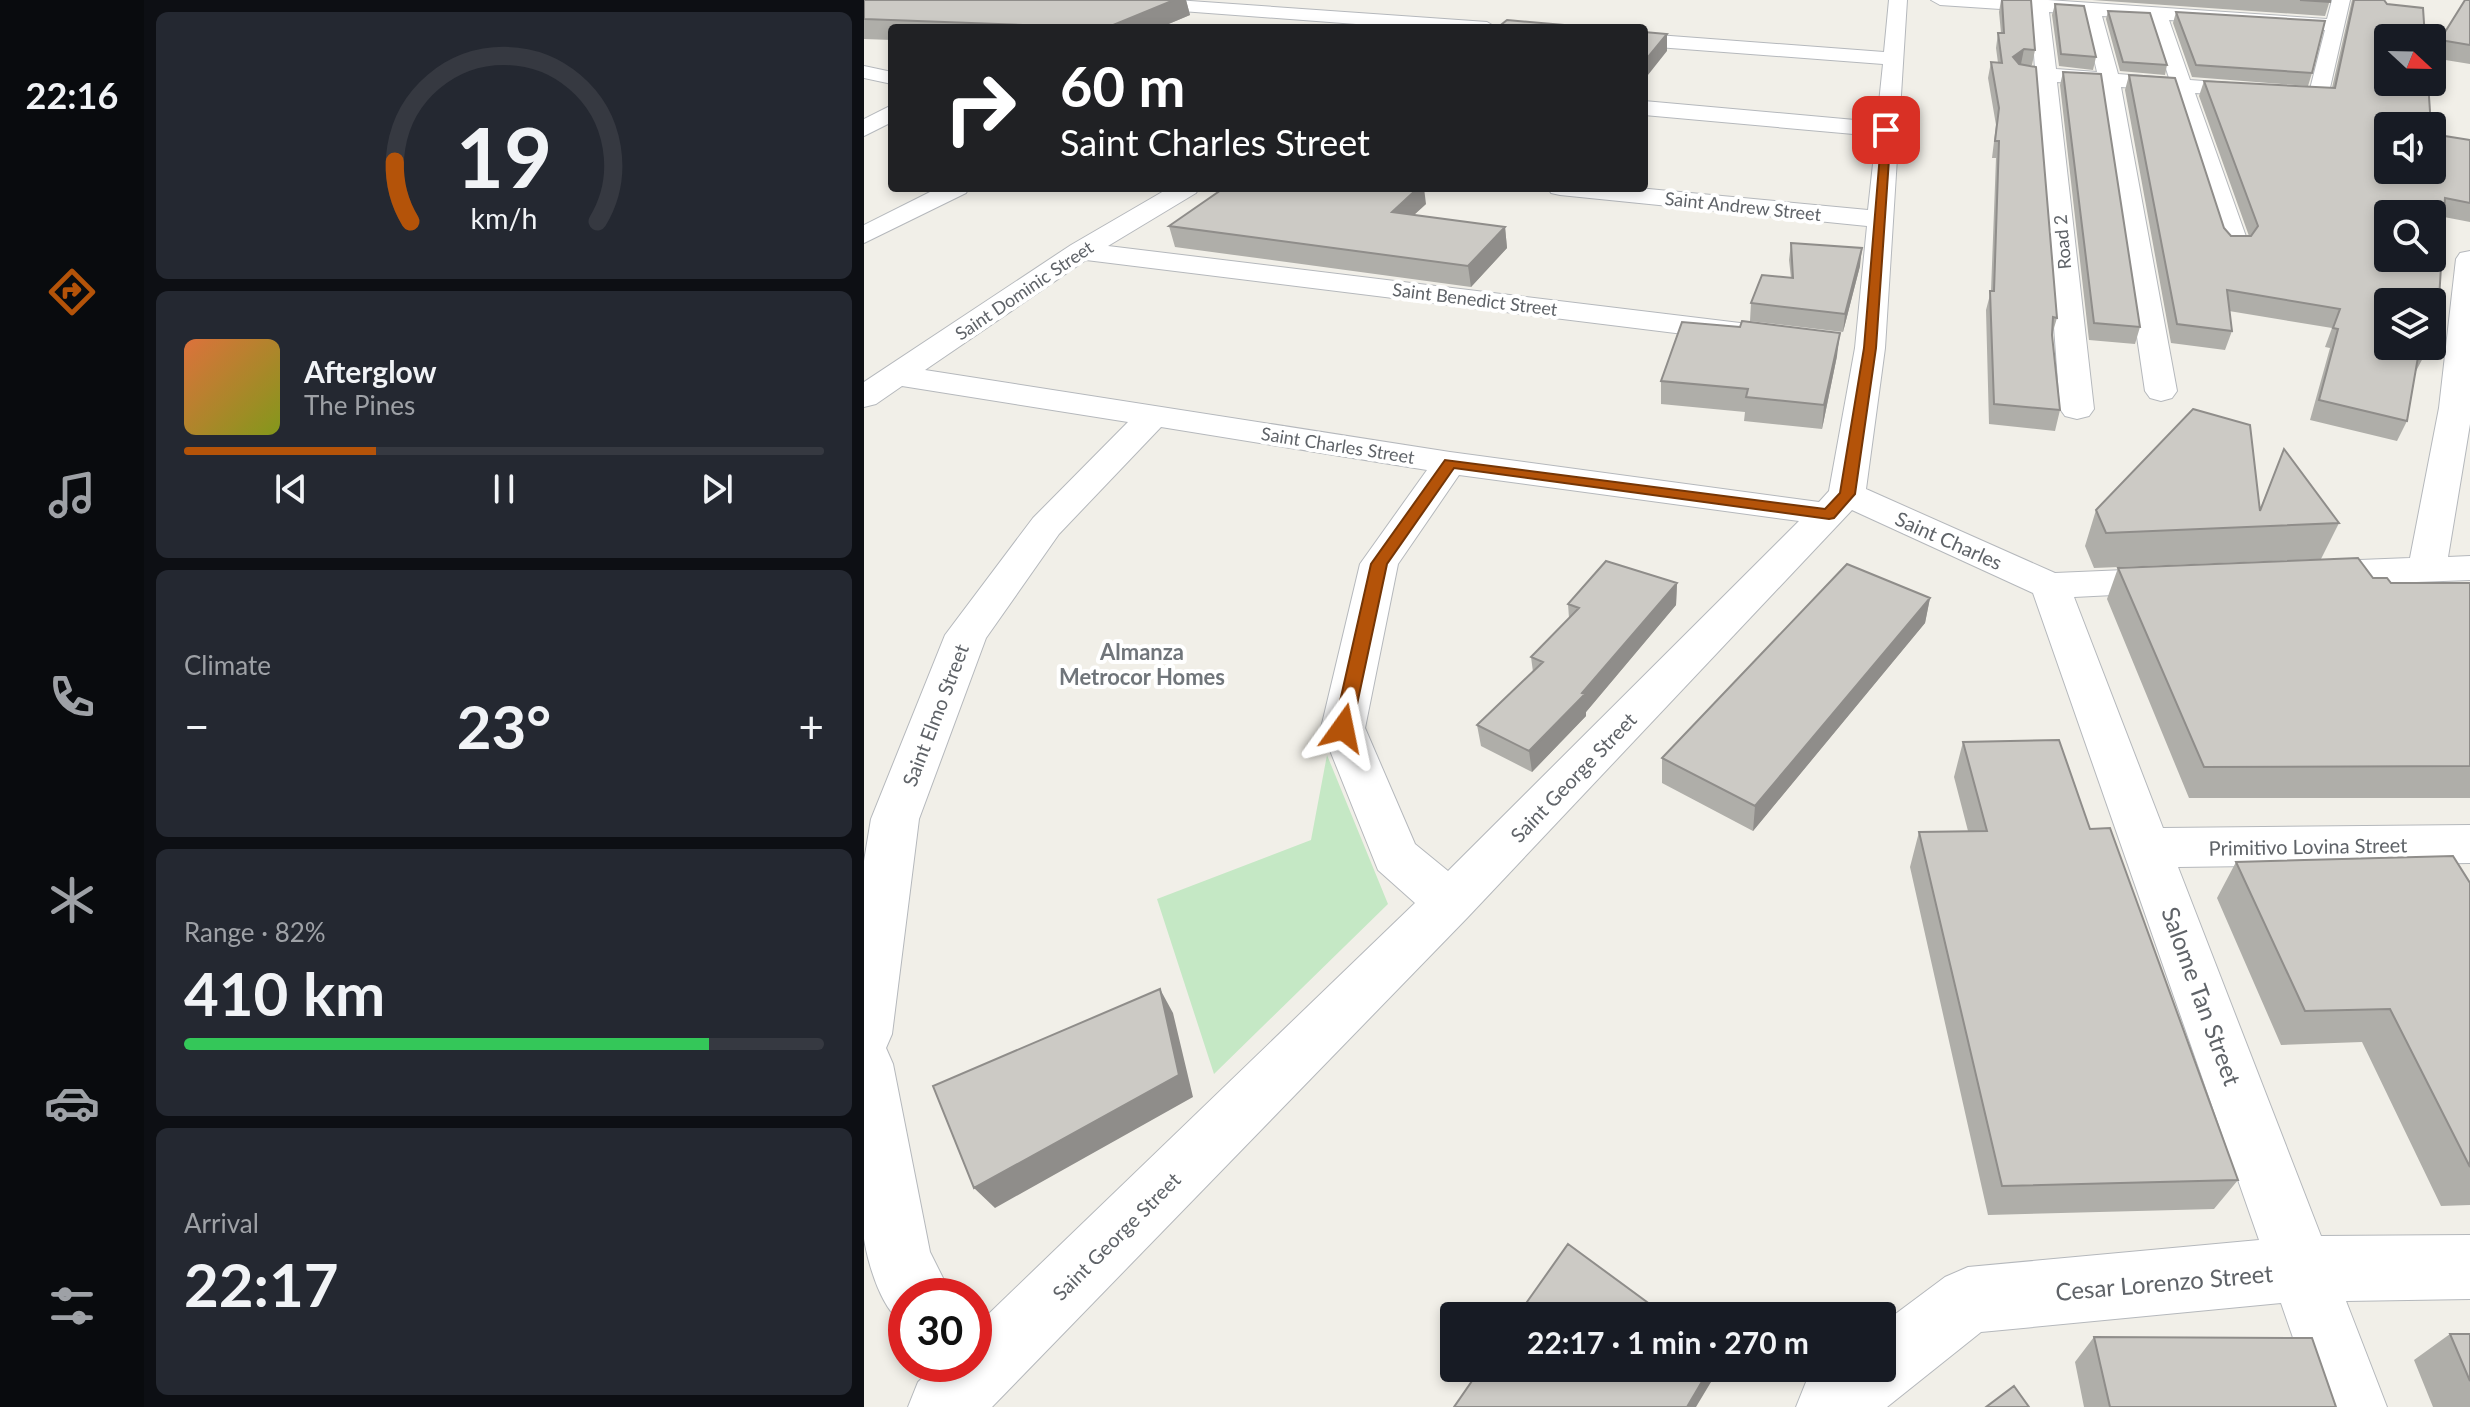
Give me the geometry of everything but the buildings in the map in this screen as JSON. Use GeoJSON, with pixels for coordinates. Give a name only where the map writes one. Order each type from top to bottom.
{"type":"FeatureCollection","features":[{"type":"Feature","properties":{"kind":"street"},"geometry":{"type":"LineString","coordinates":[[1101,0],[1378,24]]}},
{"type":"Feature","properties":{"kind":"street"},"geometry":{"type":"LineString","coordinates":[[1838,504],[1870,348],[1898,0]]}},
{"type":"Feature","properties":{"kind":"street"},"geometry":{"type":"LineString","coordinates":[[1940,0],[2335,25]]}},
{"type":"Feature","properties":{"kind":"street"},"geometry":{"type":"LineString","coordinates":[[2035,74],[2319,96],[2341,0]]}},
{"type":"Feature","properties":{"kind":"street","name":"Road 2"},"geometry":{"type":"LineString","coordinates":[[2039,4],[2035,74],[2077,409]]}},
{"type":"Feature","properties":{"kind":"street"},"geometry":{"type":"LineString","coordinates":[[2099,8],[2161,391]]}},
{"type":"Feature","properties":{"kind":"street"},"geometry":{"type":"LineString","coordinates":[[2158,14],[2235,245]]}},
{"type":"Feature","properties":{"kind":"street"},"geometry":{"type":"LineString","coordinates":[[1648,40],[1891,59]]}},
{"type":"Feature","properties":{"kind":"street"},"geometry":{"type":"LineString","coordinates":[[864,69],[888,64]]}},
{"type":"Feature","properties":{"kind":"street"},"geometry":{"type":"LineString","coordinates":[[864,69],[888,77]]}},
{"type":"Feature","properties":{"kind":"street"},"geometry":{"type":"LineString","coordinates":[[1648,108],[1886,130]]}},
{"type":"Feature","properties":{"kind":"street"},"geometry":{"type":"LineString","coordinates":[[864,129],[888,114]]}},
{"type":"Feature","properties":{"kind":"street"},"geometry":{"type":"LineString","coordinates":[[864,235],[949,192]]}},
{"type":"Feature","properties":{"kind":"street","name":"Saint Dominic Street"},"geometry":{"type":"LineString","coordinates":[[864,397],[1081,251],[1180,192]]}},
{"type":"Feature","properties":{"kind":"street","name":"Saint Andrew Street"},"geometry":{"type":"LineString","coordinates":[[1601,192],[1878,219]]}},
{"type":"Feature","properties":{"kind":"street","name":"Saint Benedict Street"},"geometry":{"type":"LineString","coordinates":[[1081,251],[1775,336]]}},
{"type":"Feature","properties":{"kind":"street"},"geometry":{"type":"LineString","coordinates":[[2427,568],[2463,408],[2470,272]]}},
{"type":"Feature","properties":{"kind":"street"},"geometry":{"type":"LineString","coordinates":[[1838,344],[1870,348]]}},
{"type":"Feature","properties":{"kind":"street","name":"Saint Charles Street"},"geometry":{"type":"LineString","coordinates":[[896,375],[1450,463],[1838,504]]}},
{"type":"Feature","properties":{"kind":"street","name":"Saint Elmo Street"},"geometry":{"type":"LineString","coordinates":[[864,1034],[895,819],[966,635],[1046,526],[1155,414]]}},
{"type":"Feature","properties":{"kind":"street"},"geometry":{"type":"LineString","coordinates":[[1449,903],[1396,856],[1343,728],[1379,564],[1450,463]]}},
{"type":"Feature","properties":{"kind":"street","name":"Saint Charles"},"geometry":{"type":"LineString","coordinates":[[1838,504],[2050,586]]}},
{"type":"Feature","properties":{"kind":"street","name":"Saint George Street"},"geometry":{"type":"LineString","coordinates":[[956,1385],[1449,903],[1838,504]]}},
{"type":"Feature","properties":{"kind":"street"},"geometry":{"type":"LineString","coordinates":[[2270,576],[2470,568]]}},
{"type":"Feature","properties":{"kind":"street"},"geometry":{"type":"LineString","coordinates":[[2050,586],[2207,579]]}},
{"type":"Feature","properties":{"kind":"street","name":"Salome Tan Street"},"geometry":{"type":"LineString","coordinates":[[2050,586],[2352,1407]]}},
{"type":"Feature","properties":{"kind":"street","name":"Primitivo Lovina Street"},"geometry":{"type":"LineString","coordinates":[[2147,848],[2470,844]]}},
{"type":"Feature","properties":{"kind":"street"},"geometry":{"type":"LineString","coordinates":[[864,1064],[900,1261],[909,1278]]}},
{"type":"Feature","properties":{"kind":"street","name":"Cesar Lorenzo Street"},"geometry":{"type":"LineString","coordinates":[[1896,1356],[1968,1300],[2302,1269],[2470,1267]]}},
{"type":"Feature","properties":{"kind":"street","name":"Cesar Lorenzo Street"},"geometry":{"type":"LineString","coordinates":[[1831,1407],[1863,1382]]}},
{"type":"Feature","properties":{"kind":"green space"},"geometry":{"type":"Polygon","coordinates":[[[1327,755],[1388,904],[1214,1074],[1157,899],[1311,840],[1327,755]]]}},
{"type":"Feature","properties":{"kind":"district","name":"Almanza Metrocor Homes"},"geometry":{"type":"Point","coordinates":[1142,664]}},
{"type":"Feature","properties":{"kind":"route"},"geometry":{"type":"LineString","coordinates":[[1343,728],[1379,564],[1450,463],[1829,514],[1847,494],[1866,378],[1886,130]]}}]}
